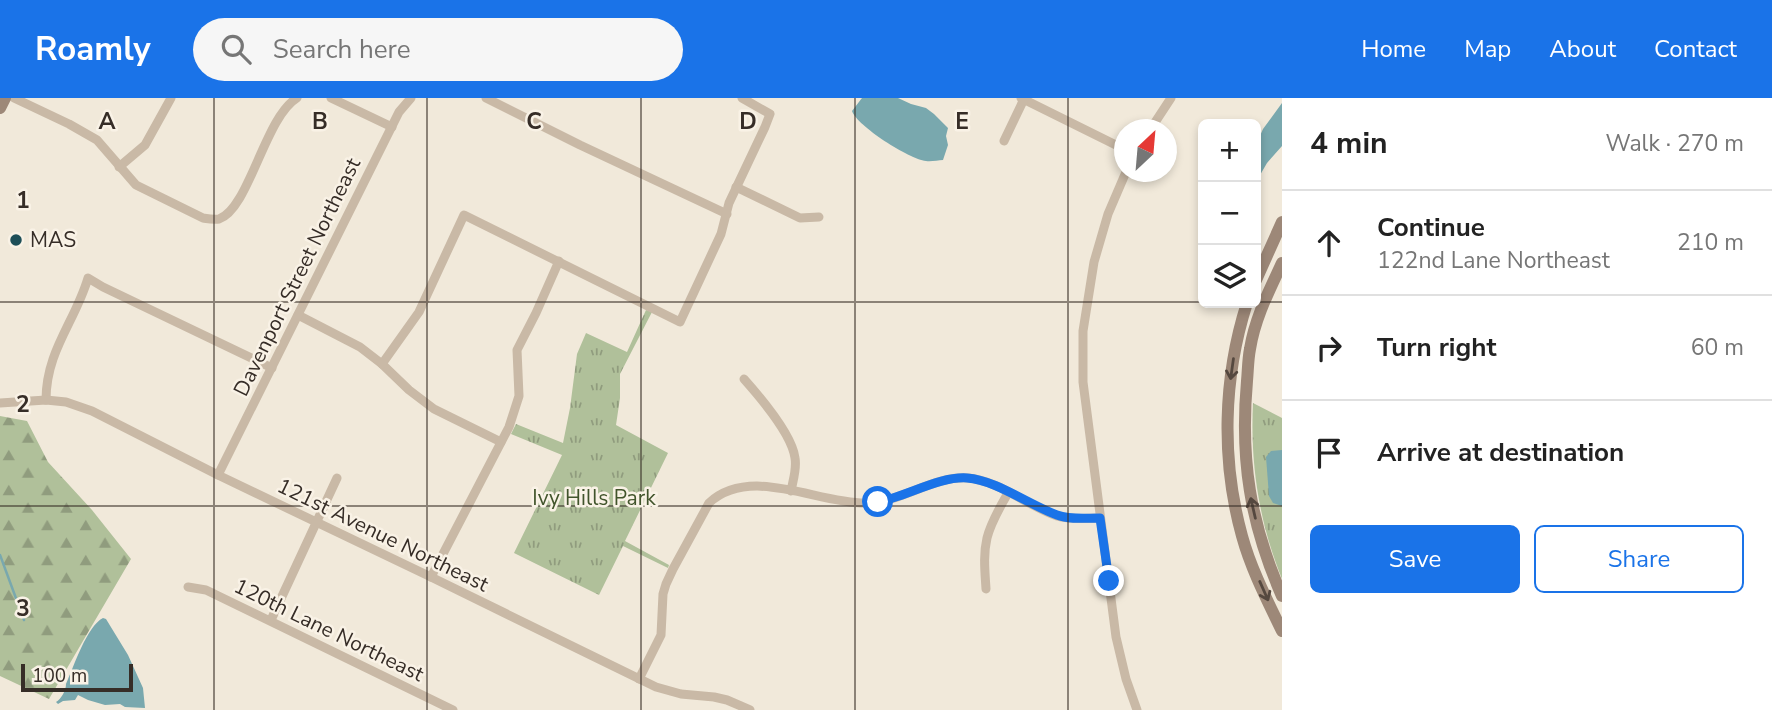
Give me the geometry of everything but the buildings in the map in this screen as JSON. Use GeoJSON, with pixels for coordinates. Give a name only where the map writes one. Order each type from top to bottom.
{"type":"FeatureCollection","features":[{"type":"Feature","properties":{"kind":"main road"},"geometry":{"type":"LineString","coordinates":[[0,108],[5,98]]}},
{"type":"Feature","properties":{"kind":"main road"},"geometry":{"type":"LineString","coordinates":[[1261,269],[1282,222]]}},
{"type":"Feature","properties":{"kind":"main road"},"geometry":{"type":"LineString","coordinates":[[1282,263],[1263,304],[1250,349],[1245,402],[1245,468],[1251,503],[1270,569],[1282,596]]}},
{"type":"Feature","properties":{"kind":"main road"},"geometry":{"type":"LineString","coordinates":[[1246,308],[1231,367],[1227,405],[1228,454],[1242,537],[1282,631]]}},
{"type":"Feature","properties":{"kind":"street"},"geometry":{"type":"LineString","coordinates":[[13,98],[97,141],[136,185],[144,190],[203,218],[218,220],[233,209],[282,112],[297,98]]}},
{"type":"Feature","properties":{"kind":"street"},"geometry":{"type":"LineString","coordinates":[[119,167],[145,145],[171,98]]}},
{"type":"Feature","properties":{"kind":"street"},"geometry":{"type":"LineString","coordinates":[[331,98],[392,127]]}},
{"type":"Feature","properties":{"kind":"street","name":"Davenport Street Northeast"},"geometry":{"type":"LineString","coordinates":[[218,475],[399,112],[411,98]]}},
{"type":"Feature","properties":{"kind":"street"},"geometry":{"type":"LineString","coordinates":[[486,98],[727,214]]}},
{"type":"Feature","properties":{"kind":"street"},"geometry":{"type":"LineString","coordinates":[[382,364],[419,312],[464,215],[680,322],[721,234],[729,203],[770,114],[742,98]]}},
{"type":"Feature","properties":{"kind":"street"},"geometry":{"type":"LineString","coordinates":[[1157,119],[1171,98]]}},
{"type":"Feature","properties":{"kind":"street"},"geometry":{"type":"LineString","coordinates":[[1004,141],[1023,99],[1114,144]]}},
{"type":"Feature","properties":{"kind":"street"},"geometry":{"type":"LineString","coordinates":[[1122,182],[1108,214],[1094,262],[1083,331],[1083,382],[1118,648],[1137,710]]}},
{"type":"Feature","properties":{"kind":"street"},"geometry":{"type":"LineString","coordinates":[[736,187],[800,218],[819,217]]}},
{"type":"Feature","properties":{"kind":"street"},"geometry":{"type":"LineString","coordinates":[[431,576],[509,427],[519,396],[517,350],[559,261]]}},
{"type":"Feature","properties":{"kind":"street"},"geometry":{"type":"LineString","coordinates":[[46,400],[46,383],[51,360],[88,278],[271,368]]}},
{"type":"Feature","properties":{"kind":"street"},"geometry":{"type":"LineString","coordinates":[[298,315],[360,347],[434,409],[501,442]]}},
{"type":"Feature","properties":{"kind":"street"},"geometry":{"type":"LineString","coordinates":[[744,379],[792,446],[796,471],[791,491]]}},
{"type":"Feature","properties":{"kind":"street","name":"121st Avenue Northeast"},"geometry":{"type":"LineString","coordinates":[[0,403],[46,400],[79,405],[639,679],[668,691],[727,700],[750,710]]}},
{"type":"Feature","properties":{"kind":"street"},"geometry":{"type":"LineString","coordinates":[[271,620],[337,478]]}},
{"type":"Feature","properties":{"kind":"street"},"geometry":{"type":"LineString","coordinates":[[639,679],[661,635],[663,594],[673,569],[705,509],[717,495],[727,491],[742,486],[756,486],[864,503],[890,500],[944,481],[968,478],[989,483],[1058,516],[1100,518]]}},
{"type":"Feature","properties":{"kind":"street"},"geometry":{"type":"LineString","coordinates":[[986,589],[987,537],[1007,492]]}},
{"type":"Feature","properties":{"kind":"street","name":"120th Lane Northeast"},"geometry":{"type":"LineString","coordinates":[[188,587],[206,590],[271,620],[453,710]]}},
{"type":"Feature","properties":{"kind":"green space","name":"Ivy Hills Park"},"geometry":{"type":"Polygon","coordinates":[[[646,310],[652,312],[620,374],[616,425],[668,453],[625,541],[669,565],[668,568],[623,546],[599,595],[514,553],[562,455],[511,434],[516,424],[563,443],[577,354],[586,333],[627,352],[646,310]]]}},
{"type":"Feature","properties":{"kind":"green space"},"geometry":{"type":"Polygon","coordinates":[[[1253,403],[1282,418],[1282,579],[1267,536],[1258,492],[1253,448],[1253,403]]]}},
{"type":"Feature","properties":{"kind":"green space"},"geometry":{"type":"Polygon","coordinates":[[[0,416],[27,421],[48,462],[92,510],[131,559],[49,699],[0,676],[0,416]]]}},
{"type":"Feature","properties":{"kind":"water"},"geometry":{"type":"Polygon","coordinates":[[[862,98],[898,98],[926,108],[934,114],[948,128],[948,145],[943,160],[918,159],[873,133],[852,111],[862,98]]]}},
{"type":"Feature","properties":{"kind":"water"},"geometry":{"type":"Polygon","coordinates":[[[1282,103],[1282,146],[1261,173],[1261,134],[1282,103]]]}},
{"type":"Feature","properties":{"kind":"water"},"geometry":{"type":"Polygon","coordinates":[[[1282,450],[1282,506],[1273,503],[1269,496],[1266,457],[1271,451],[1282,450]]]}},
{"type":"Feature","properties":{"kind":"water"},"geometry":{"type":"Polygon","coordinates":[[[103,618],[128,655],[143,688],[145,708],[125,707],[120,704],[105,705],[78,695],[75,700],[58,704],[56,702],[64,692],[86,638],[103,618]]]}},
{"type":"Feature","properties":{"kind":"waterway"},"geometry":{"type":"LineString","coordinates":[[0,555],[24,620]]}},
{"type":"Feature","properties":{"kind":"place","name":"MAS"},"geometry":{"type":"Point","coordinates":[16,240]}},
{"type":"Feature","properties":{"kind":"route"},"geometry":{"type":"LineString","coordinates":[[878,502],[944,481],[968,478],[989,483],[1058,516],[1100,518],[1109,581]]}}]}
